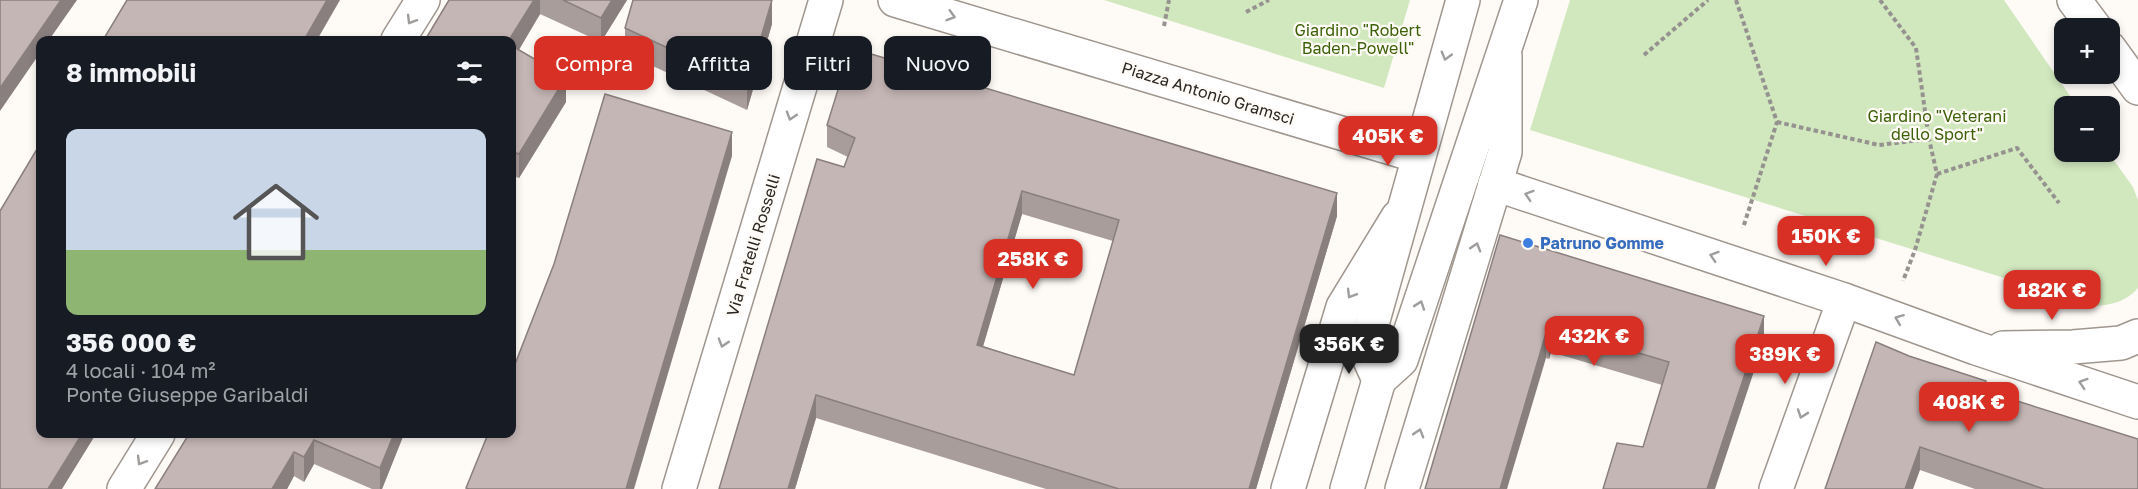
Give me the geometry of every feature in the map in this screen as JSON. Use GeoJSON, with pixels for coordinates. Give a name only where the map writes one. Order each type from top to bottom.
{"type":"FeatureCollection","features":[{"type":"Feature","properties":{"kind":"street"},"geometry":{"type":"LineString","coordinates":[[400,36],[423,0]]}},
{"type":"Feature","properties":{"kind":"street","name":"Via Fratelli Rosselli"},"geometry":{"type":"LineString","coordinates":[[679,489],[826,0]]}},
{"type":"Feature","properties":{"kind":"street","name":"Piazza Antonio Gramsci"},"geometry":{"type":"LineString","coordinates":[[895,0],[1418,156]]}},
{"type":"Feature","properties":{"kind":"street"},"geometry":{"type":"LineString","coordinates":[[1390,370],[1365,349],[1463,0]]}},
{"type":"Feature","properties":{"kind":"street"},"geometry":{"type":"LineString","coordinates":[[1347,489],[1506,48],[1521,0]]}},
{"type":"Feature","properties":{"kind":"street"},"geometry":{"type":"LineString","coordinates":[[2074,0],[2088,18]]}},
{"type":"Feature","properties":{"kind":"street"},"geometry":{"type":"LineString","coordinates":[[1402,489],[1505,152],[1506,48]]}},
{"type":"Feature","properties":{"kind":"street"},"geometry":{"type":"LineString","coordinates":[[2120,63],[2138,88]]}},
{"type":"Feature","properties":{"kind":"street"},"geometry":{"type":"LineString","coordinates":[[1495,184],[1889,315],[1976,348],[2138,402]]}},
{"type":"Feature","properties":{"kind":"street"},"geometry":{"type":"LineString","coordinates":[[1288,489],[1343,307],[1403,208]]}},
{"type":"Feature","properties":{"kind":"street"},"geometry":{"type":"LineString","coordinates":[[1776,489],[1844,300]]}},
{"type":"Feature","properties":{"kind":"street"},"geometry":{"type":"LineString","coordinates":[[1976,348],[2073,347],[2121,343],[2138,336]]}},
{"type":"Feature","properties":{"kind":"street"},"geometry":{"type":"LineString","coordinates":[[124,489],[156,438]]}},
{"type":"Feature","properties":{"kind":"path"},"geometry":{"type":"LineString","coordinates":[[1164,26],[1169,0]]}},
{"type":"Feature","properties":{"kind":"path"},"geometry":{"type":"LineString","coordinates":[[1246,12],[1269,0]]}},
{"type":"Feature","properties":{"kind":"path"},"geometry":{"type":"LineString","coordinates":[[1644,55],[1708,0]]}},
{"type":"Feature","properties":{"kind":"path"},"geometry":{"type":"LineString","coordinates":[[1731,262],[1778,122],[1736,0]]}},
{"type":"Feature","properties":{"kind":"path"},"geometry":{"type":"LineString","coordinates":[[1880,0],[1916,48],[1929,139],[1937,174],[1915,250],[1889,315]]}},
{"type":"Feature","properties":{"kind":"path"},"geometry":{"type":"LineString","coordinates":[[1778,122],[1879,145],[1929,139]]}},
{"type":"Feature","properties":{"kind":"path"},"geometry":{"type":"LineString","coordinates":[[1937,174],[2017,147],[2059,203]]}},
{"type":"Feature","properties":{"kind":"green space","name":"Giardino \"Robert Baden-Powell\""},"geometry":{"type":"Polygon","coordinates":[[[1104,0],[1410,0],[1384,88],[1104,0]]]}},
{"type":"Feature","properties":{"kind":"green space","name":"Giardino \"Veterani dello Sport\""},"geometry":{"type":"Polygon","coordinates":[[[1570,0],[2004,0],[2054,73],[2054,84],[2062,84],[2070,96],[2054,96],[2054,162],[2115,162],[2133,187],[2138,200],[2138,288],[2118,302],[2094,306],[1530,130],[1570,0]]]}},
{"type":"Feature","properties":{"kind":"building"},"geometry":{"type":"Polygon","coordinates":[[[0,0],[61,0],[36,36],[0,88],[0,0]]]}},
{"type":"Feature","properties":{"kind":"building"},"geometry":{"type":"Polygon","coordinates":[[[127,0],[327,0],[306,36],[105,36],[127,0]]]}},
{"type":"Feature","properties":{"kind":"building"},"geometry":{"type":"Polygon","coordinates":[[[449,0],[534,0],[512,36],[427,36],[449,0]]]}},
{"type":"Feature","properties":{"kind":"building"},"geometry":{"type":"Polygon","coordinates":[[[563,0],[612,0],[601,18],[563,0]]]}},
{"type":"Feature","properties":{"kind":"building"},"geometry":{"type":"Polygon","coordinates":[[[633,0],[772,0],[761,36],[666,36],[666,47],[654,42],[654,36],[642,36],[625,28],[633,0]]]}},
{"type":"Feature","properties":{"kind":"building"},"geometry":{"type":"Polygon","coordinates":[[[516,48],[534,59],[534,90],[558,90],[519,154],[516,153],[516,48]]]}},
{"type":"Feature","properties":{"kind":"building"},"geometry":{"type":"Polygon","coordinates":[[[872,54],[884,58],[884,90],[991,90],[1337,193],[1249,489],[1119,489],[816,395],[788,489],[719,489],[817,159],[844,167],[855,138],[827,125],[838,90],[872,90],[872,54]],[[1022,191],[977,345],[1074,375],[1119,220],[1022,191]]]}},
{"type":"Feature","properties":{"kind":"building"},"geometry":{"type":"Polygon","coordinates":[[[605,94],[732,132],[626,489],[466,488],[486,438],[516,438],[516,362],[554,264],[605,94]]]}},
{"type":"Feature","properties":{"kind":"building"},"geometry":{"type":"Polygon","coordinates":[[[36,151],[36,438],[80,438],[48,489],[0,489],[0,211],[36,151]]]}},
{"type":"Feature","properties":{"kind":"building"},"geometry":{"type":"Polygon","coordinates":[[[1500,235],[1764,316],[1707,489],[1603,489],[1617,443],[1643,447],[1669,362],[1551,327],[1549,334],[1546,333],[1500,489],[1425,489],[1500,235]]]}},
{"type":"Feature","properties":{"kind":"building"},"geometry":{"type":"Polygon","coordinates":[[[1876,342],[1909,356],[1986,381],[1982,390],[2138,439],[2138,489],[2044,489],[1920,447],[1905,489],[1825,489],[1876,342]]]}},
{"type":"Feature","properties":{"kind":"building"},"geometry":{"type":"Polygon","coordinates":[[[187,438],[392,438],[380,468],[314,440],[304,457],[294,452],[272,489],[155,489],[187,438]]]}},
{"type":"Feature","properties":{"kind":"place","name":"Patruno Gomme"},"geometry":{"type":"Point","coordinates":[1528,243]}}]}
